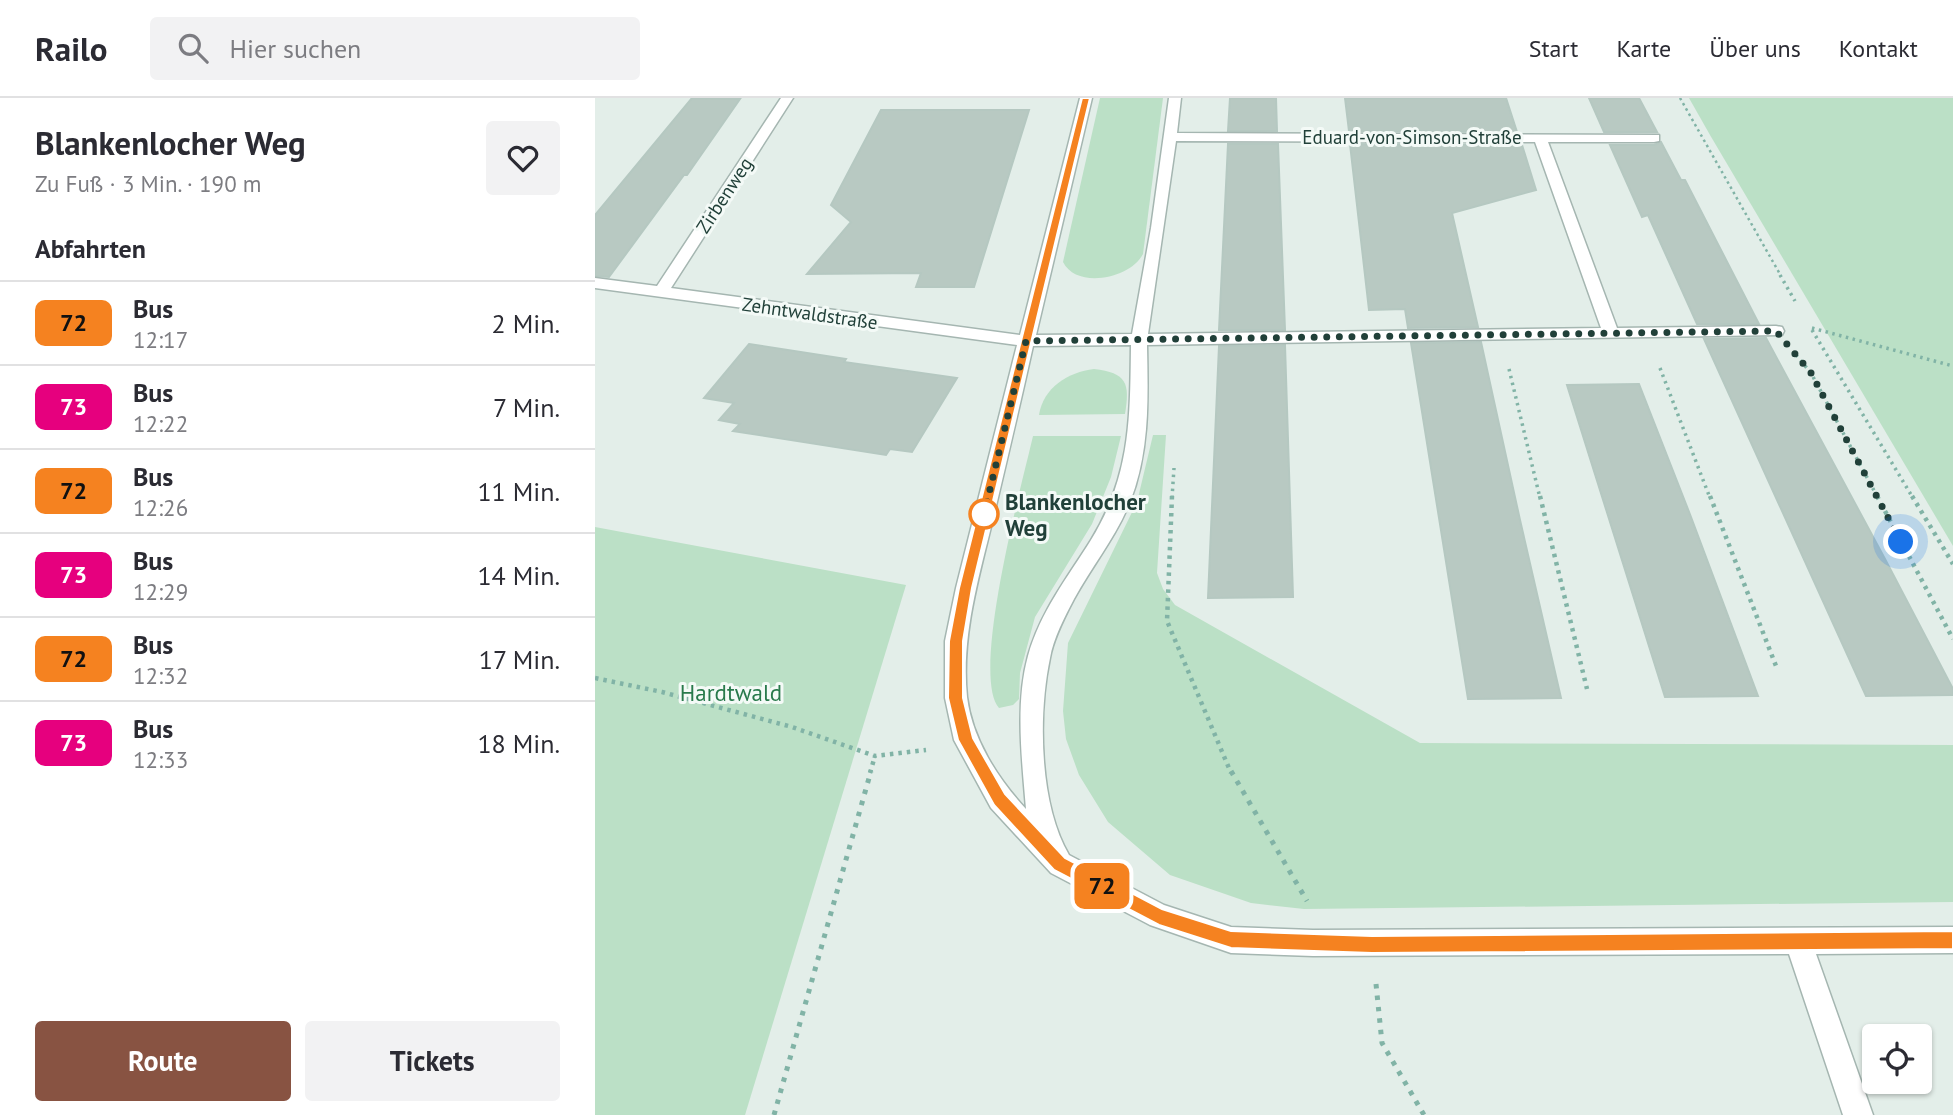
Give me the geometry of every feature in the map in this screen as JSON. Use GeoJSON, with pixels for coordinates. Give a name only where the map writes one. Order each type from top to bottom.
{"type":"FeatureCollection","features":[{"type":"Feature","properties":{"kind":"street","name":"Zirbenweg"},"geometry":{"type":"LineString","coordinates":[[660,293],[787,98]]}},
{"type":"Feature","properties":{"kind":"street"},"geometry":{"type":"LineString","coordinates":[[1086,98],[966,588],[956,641],[956,698],[966,740],[1000,799],[1059,864],[1159,916],[1231,940],[1372,944],[1953,940]]}},
{"type":"Feature","properties":{"kind":"street"},"geometry":{"type":"LineString","coordinates":[[1059,864],[1038,809],[1031,727],[1039,656],[1065,595],[1099,544],[1119,502],[1133,459],[1139,425],[1139,339],[1175,98]]}},
{"type":"Feature","properties":{"kind":"street","name":"Eduard-von-Simson-Straße"},"geometry":{"type":"LineString","coordinates":[[1170,136],[1654,138]]}},
{"type":"Feature","properties":{"kind":"street"},"geometry":{"type":"LineString","coordinates":[[1540,138],[1611,333]]}},
{"type":"Feature","properties":{"kind":"street","name":"Zehntwaldstraße"},"geometry":{"type":"LineString","coordinates":[[595,283],[1026,341]]}},
{"type":"Feature","properties":{"kind":"street"},"geometry":{"type":"LineString","coordinates":[[1026,341],[1776,331]]}},
{"type":"Feature","properties":{"kind":"street"},"geometry":{"type":"LineString","coordinates":[[1798,941],[1857,1115]]}},
{"type":"Feature","properties":{"kind":"path"},"geometry":{"type":"LineString","coordinates":[[1680,98],[1796,304]]}},
{"type":"Feature","properties":{"kind":"path"},"geometry":{"type":"LineString","coordinates":[[1953,366],[1810,328],[1953,564]]}},
{"type":"Feature","properties":{"kind":"path"},"geometry":{"type":"LineString","coordinates":[[1776,331],[1811,373],[1953,639]]}},
{"type":"Feature","properties":{"kind":"path"},"geometry":{"type":"LineString","coordinates":[[1646,332],[1776,666]]}},
{"type":"Feature","properties":{"kind":"path"},"geometry":{"type":"LineString","coordinates":[[1500,334],[1587,689]]}},
{"type":"Feature","properties":{"kind":"path"},"geometry":{"type":"LineString","coordinates":[[1167,573],[1167,621],[1234,779],[1313,909],[1313,943]]}},
{"type":"Feature","properties":{"kind":"path"},"geometry":{"type":"LineString","coordinates":[[595,678],[662,692],[779,724],[875,756],[930,749]]}},
{"type":"Feature","properties":{"kind":"path"},"geometry":{"type":"LineString","coordinates":[[774,1115],[875,756]]}},
{"type":"Feature","properties":{"kind":"path"},"geometry":{"type":"LineString","coordinates":[[1372,944],[1382,1043],[1424,1115]]}},
{"type":"Feature","properties":{"kind":"green space"},"geometry":{"type":"Polygon","coordinates":[[[1100,98],[1163,98],[1143,254],[1127,269],[1104,277],[1091,278],[1070,271],[1063,262],[1100,98]]]}},
{"type":"Feature","properties":{"kind":"green space"},"geometry":{"type":"Polygon","coordinates":[[[1689,98],[1953,98],[1953,546],[1710,135],[1689,98]]]}},
{"type":"Feature","properties":{"kind":"green space"},"geometry":{"type":"Polygon","coordinates":[[[1094,369],[1113,373],[1124,381],[1127,394],[1125,414],[1039,415],[1041,405],[1058,383],[1075,374],[1094,369]]]}},
{"type":"Feature","properties":{"kind":"green space"},"geometry":{"type":"Polygon","coordinates":[[[1153,435],[1166,435],[1157,573],[1163,589],[1175,605],[1420,743],[1953,745],[1953,902],[1304,909],[1251,903],[1170,875],[1108,822],[1079,775],[1066,739],[1063,711],[1068,643],[1137,502],[1153,435]]]}},
{"type":"Feature","properties":{"kind":"green space"},"geometry":{"type":"Polygon","coordinates":[[[1033,436],[1121,436],[1111,477],[1092,524],[1035,617],[1020,673],[1019,699],[1013,705],[999,708],[992,689],[994,620],[1010,534],[1033,436]]]}},
{"type":"Feature","properties":{"kind":"green space","name":"Hardtwald"},"geometry":{"type":"Polygon","coordinates":[[[595,527],[906,585],[745,1115],[595,1115],[595,527]]]}},
{"type":"Feature","properties":{"kind":"building"},"geometry":{"type":"Polygon","coordinates":[[[692,98],[740,99],[687,175],[684,175],[609,277],[595,276],[595,215],[692,98]]]}},
{"type":"Feature","properties":{"kind":"building"},"geometry":{"type":"Polygon","coordinates":[[[1230,98],[1276,98],[1277,131],[1228,131],[1230,98]]]}},
{"type":"Feature","properties":{"kind":"building"},"geometry":{"type":"Polygon","coordinates":[[[1345,98],[1506,98],[1517,132],[1349,131],[1345,98]]]}},
{"type":"Feature","properties":{"kind":"building"},"geometry":{"type":"Polygon","coordinates":[[[1589,98],[1639,98],[1657,132],[1604,132],[1589,98]]]}},
{"type":"Feature","properties":{"kind":"building"},"geometry":{"type":"Polygon","coordinates":[[[881,110],[1029,110],[974,287],[916,287],[921,273],[807,274],[851,222],[831,205],[881,110]]]}},
{"type":"Feature","properties":{"kind":"building"},"geometry":{"type":"Polygon","coordinates":[[[1661,142],[1681,180],[1685,180],[1759,324],[1697,324],[1648,215],[1642,217],[1610,145],[1654,145],[1661,142]]]}},
{"type":"Feature","properties":{"kind":"building"},"geometry":{"type":"Polygon","coordinates":[[[1228,144],[1278,144],[1285,330],[1219,330],[1228,144]]]}},
{"type":"Feature","properties":{"kind":"building"},"geometry":{"type":"Polygon","coordinates":[[[1350,144],[1522,145],[1536,190],[1452,213],[1478,327],[1408,328],[1405,309],[1369,310],[1350,144]]]}},
{"type":"Feature","properties":{"kind":"building"},"geometry":{"type":"Polygon","coordinates":[[[1766,338],[1885,559],[1953,689],[1953,695],[1866,696],[1704,339],[1766,338]]]}},
{"type":"Feature","properties":{"kind":"building"},"geometry":{"type":"Polygon","coordinates":[[[1481,342],[1561,698],[1468,699],[1411,343],[1481,342]]]}},
{"type":"Feature","properties":{"kind":"building"},"geometry":{"type":"Polygon","coordinates":[[[749,344],[846,359],[844,362],[957,378],[912,452],[890,449],[886,455],[733,431],[740,424],[719,420],[734,403],[704,398],[749,344]]]}},
{"type":"Feature","properties":{"kind":"building"},"geometry":{"type":"Polygon","coordinates":[[[1285,345],[1293,597],[1208,598],[1219,346],[1285,345]]]}},
{"type":"Feature","properties":{"kind":"building"},"geometry":{"type":"Polygon","coordinates":[[[1639,384],[1758,696],[1665,697],[1567,385],[1639,384]]]}},
{"type":"Feature","properties":{"kind":"bus line","name":"72"},"geometry":{"type":"LineString","coordinates":[[1086,98],[966,588],[956,641],[956,698],[966,740],[1000,799],[1059,864],[1159,916],[1231,940],[1372,944],[1953,940]]}},
{"type":"Feature","properties":{"kind":"place","name":"Blankenlocher Weg"},"geometry":{"type":"Point","coordinates":[984,514]}},
{"type":"Feature","properties":{"kind":"route"},"geometry":{"type":"LineString","coordinates":[[984,514],[1026,341],[1776,331],[1811,373],[1901,542]]}}]}
